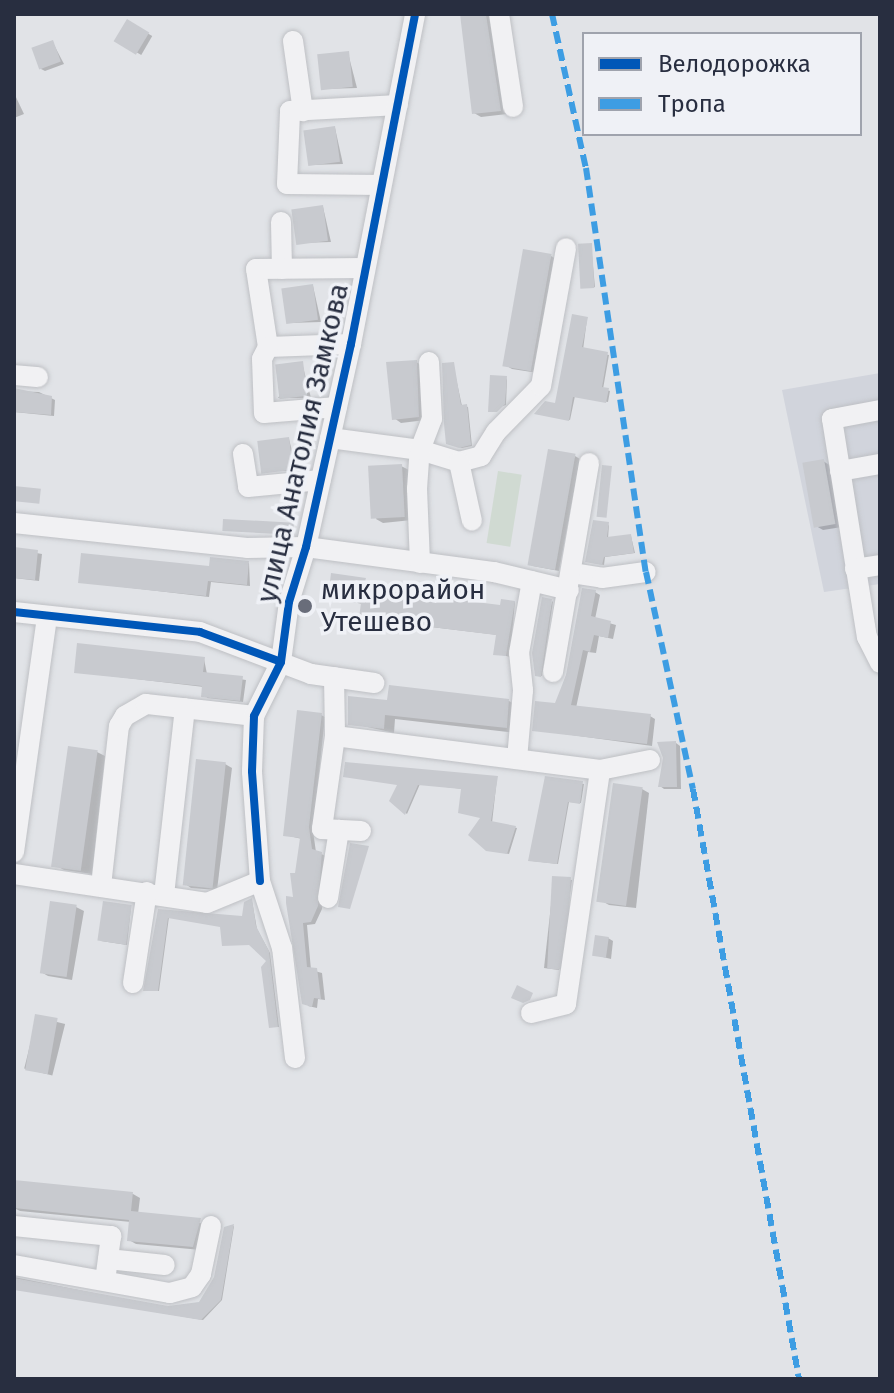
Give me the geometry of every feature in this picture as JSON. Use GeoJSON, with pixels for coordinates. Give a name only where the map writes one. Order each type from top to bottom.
{"type":"FeatureCollection","features":[{"type":"Feature","properties":{"kind":"street","name":"улица Анатолия Замкова"},"geometry":{"type":"LineString","coordinates":[[295,1058],[282,948],[260,881],[252,771],[254,716],[281,662],[289,602],[306,547],[351,344],[415,14]]}},
{"type":"Feature","properties":{"kind":"street"},"geometry":{"type":"LineString","coordinates":[[499,14],[513,107]]}},
{"type":"Feature","properties":{"kind":"street"},"geometry":{"type":"LineString","coordinates":[[293,41],[303,111]]}},
{"type":"Feature","properties":{"kind":"street"},"geometry":{"type":"LineString","coordinates":[[381,185],[287,184],[290,111],[398,105]]}},
{"type":"Feature","properties":{"kind":"street"},"geometry":{"type":"LineString","coordinates":[[281,222],[282,269]]}},
{"type":"Feature","properties":{"kind":"street"},"geometry":{"type":"LineString","coordinates":[[330,438],[420,450],[459,462],[481,456],[496,432],[541,386],[566,248]]}},
{"type":"Feature","properties":{"kind":"street"},"geometry":{"type":"LineString","coordinates":[[337,407],[264,413],[262,359],[268,347],[256,269],[365,268]]}},
{"type":"Feature","properties":{"kind":"street"},"geometry":{"type":"LineString","coordinates":[[268,347],[351,344]]}},
{"type":"Feature","properties":{"kind":"street"},"geometry":{"type":"LineString","coordinates":[[420,563],[420,450],[432,419],[429,362]]}},
{"type":"Feature","properties":{"kind":"street"},"geometry":{"type":"LineString","coordinates":[[14,375],[38,377]]}},
{"type":"Feature","properties":{"kind":"street"},"geometry":{"type":"LineString","coordinates":[[880,410],[832,419],[867,637],[880,663]]}},
{"type":"Feature","properties":{"kind":"street"},"geometry":{"type":"LineString","coordinates":[[243,454],[248,487],[321,480]]}},
{"type":"Feature","properties":{"kind":"street"},"geometry":{"type":"LineString","coordinates":[[459,462],[472,521]]}},
{"type":"Feature","properties":{"kind":"street"},"geometry":{"type":"LineString","coordinates":[[553,672],[571,582],[589,463]]}},
{"type":"Feature","properties":{"kind":"street"},"geometry":{"type":"LineString","coordinates":[[840,471],[880,464]]}},
{"type":"Feature","properties":{"kind":"street"},"geometry":{"type":"LineString","coordinates":[[14,523],[247,548],[306,547],[532,581],[571,582],[646,572]]}},
{"type":"Feature","properties":{"kind":"street"},"geometry":{"type":"LineString","coordinates":[[855,569],[880,565]]}},
{"type":"Feature","properties":{"kind":"street"},"geometry":{"type":"LineString","coordinates":[[517,759],[523,690],[519,653],[532,581]]}},
{"type":"Feature","properties":{"kind":"street"},"geometry":{"type":"LineString","coordinates":[[14,612],[200,632],[281,662],[334,677],[374,683]]}},
{"type":"Feature","properties":{"kind":"street"},"geometry":{"type":"LineString","coordinates":[[14,852],[47,617]]}},
{"type":"Feature","properties":{"kind":"street"},"geometry":{"type":"LineString","coordinates":[[334,677],[335,736],[322,829],[361,831]]}},
{"type":"Feature","properties":{"kind":"street"},"geometry":{"type":"LineString","coordinates":[[101,886],[119,726],[135,706],[254,716]]}},
{"type":"Feature","properties":{"kind":"street"},"geometry":{"type":"LineString","coordinates":[[133,983],[156,894],[185,708]]}},
{"type":"Feature","properties":{"kind":"street"},"geometry":{"type":"LineString","coordinates":[[335,736],[600,770],[650,760]]}},
{"type":"Feature","properties":{"kind":"street"},"geometry":{"type":"LineString","coordinates":[[531,1013],[566,1004],[600,770]]}},
{"type":"Feature","properties":{"kind":"street"},"geometry":{"type":"LineString","coordinates":[[328,898],[339,830]]}},
{"type":"Feature","properties":{"kind":"street"},"geometry":{"type":"LineString","coordinates":[[14,874],[207,903],[260,881]]}},
{"type":"Feature","properties":{"kind":"street"},"geometry":{"type":"LineString","coordinates":[[14,1226],[111,1236],[105,1281]]}},
{"type":"Feature","properties":{"kind":"street"},"geometry":{"type":"LineString","coordinates":[[14,1265],[170,1293],[192,1287],[201,1274],[211,1226]]}},
{"type":"Feature","properties":{"kind":"street"},"geometry":{"type":"LineString","coordinates":[[108,1259],[165,1265]]}},
{"type":"Feature","properties":{"kind":"shaded area"},"geometry":{"type":"Polygon","coordinates":[[[880,373],[880,584],[824,592],[782,390],[880,373]]]}},
{"type":"Feature","properties":{"kind":"shaded area"},"geometry":{"type":"Polygon","coordinates":[[[498,471],[522,475],[510,547],[487,543],[498,471]]]}},
{"type":"Feature","properties":{"kind":"building"},"geometry":{"type":"Polygon","coordinates":[[[460,14],[486,14],[501,111],[472,114],[460,14]]]}},
{"type":"Feature","properties":{"kind":"building"},"geometry":{"type":"Polygon","coordinates":[[[127,19],[149,32],[136,55],[114,41],[127,19]]]}},
{"type":"Feature","properties":{"kind":"building"},"geometry":{"type":"Polygon","coordinates":[[[53,40],[61,62],[39,69],[31,48],[53,40]]]}},
{"type":"Feature","properties":{"kind":"building"},"geometry":{"type":"Polygon","coordinates":[[[349,51],[353,87],[321,90],[317,54],[349,51]]]}},
{"type":"Feature","properties":{"kind":"building"},"geometry":{"type":"Polygon","coordinates":[[[335,126],[340,162],[308,166],[303,130],[335,126]]]}},
{"type":"Feature","properties":{"kind":"building"},"geometry":{"type":"Polygon","coordinates":[[[323,205],[328,241],[296,245],[291,209],[323,205]]]}},
{"type":"Feature","properties":{"kind":"building"},"geometry":{"type":"Polygon","coordinates":[[[592,243],[594,288],[580,289],[578,244],[592,243]]]}},
{"type":"Feature","properties":{"kind":"building"},"geometry":{"type":"Polygon","coordinates":[[[523,249],[552,254],[531,371],[502,366],[523,249]]]}},
{"type":"Feature","properties":{"kind":"building"},"geometry":{"type":"Polygon","coordinates":[[[313,284],[318,320],[286,324],[281,288],[313,284]]]}},
{"type":"Feature","properties":{"kind":"building"},"geometry":{"type":"Polygon","coordinates":[[[572,314],[588,317],[582,347],[608,352],[602,387],[609,388],[606,403],[573,397],[569,421],[534,414],[545,401],[555,403],[572,314]]]}},
{"type":"Feature","properties":{"kind":"building"},"geometry":{"type":"Polygon","coordinates":[[[417,360],[419,417],[392,420],[386,362],[417,360]]]}},
{"type":"Feature","properties":{"kind":"building"},"geometry":{"type":"Polygon","coordinates":[[[303,361],[307,396],[279,399],[275,364],[303,361]]]}},
{"type":"Feature","properties":{"kind":"building"},"geometry":{"type":"Polygon","coordinates":[[[454,362],[461,405],[467,404],[471,445],[459,448],[446,444],[444,424],[442,363],[454,362]]]}},
{"type":"Feature","properties":{"kind":"building"},"geometry":{"type":"Polygon","coordinates":[[[490,375],[507,376],[505,404],[497,412],[488,412],[490,375]]]}},
{"type":"Feature","properties":{"kind":"building"},"geometry":{"type":"Polygon","coordinates":[[[14,388],[52,396],[51,415],[14,412],[14,388]]]}},
{"type":"Feature","properties":{"kind":"building"},"geometry":{"type":"Polygon","coordinates":[[[289,437],[293,470],[261,474],[257,441],[289,437]]]}},
{"type":"Feature","properties":{"kind":"building"},"geometry":{"type":"Polygon","coordinates":[[[548,449],[576,454],[555,570],[528,565],[548,449]]]}},
{"type":"Feature","properties":{"kind":"building"},"geometry":{"type":"Polygon","coordinates":[[[824,459],[835,524],[814,528],[802,463],[824,459]]]}},
{"type":"Feature","properties":{"kind":"building"},"geometry":{"type":"Polygon","coordinates":[[[402,464],[405,517],[371,519],[368,466],[402,464]]]}},
{"type":"Feature","properties":{"kind":"building"},"geometry":{"type":"Polygon","coordinates":[[[602,465],[612,466],[607,518],[597,517],[602,465]]]}},
{"type":"Feature","properties":{"kind":"building"},"geometry":{"type":"Polygon","coordinates":[[[14,486],[41,489],[39,504],[14,501],[14,486]]]}},
{"type":"Feature","properties":{"kind":"building"},"geometry":{"type":"Polygon","coordinates":[[[223,519],[294,523],[293,535],[222,531],[223,519]]]}},
{"type":"Feature","properties":{"kind":"building"},"geometry":{"type":"Polygon","coordinates":[[[593,520],[609,522],[607,537],[631,534],[634,553],[604,557],[602,565],[585,562],[593,520]]]}},
{"type":"Feature","properties":{"kind":"building"},"geometry":{"type":"Polygon","coordinates":[[[14,547],[38,550],[35,580],[14,578],[14,547]]]}},
{"type":"Feature","properties":{"kind":"building"},"geometry":{"type":"Polygon","coordinates":[[[81,553],[209,566],[210,557],[249,561],[247,585],[208,581],[206,596],[78,583],[81,553]]]}},
{"type":"Feature","properties":{"kind":"building"},"geometry":{"type":"Polygon","coordinates":[[[331,573],[366,578],[363,588],[500,605],[501,599],[515,601],[506,656],[493,655],[496,635],[359,618],[361,603],[328,599],[331,573]]]}},
{"type":"Feature","properties":{"kind":"building"},"geometry":{"type":"Polygon","coordinates":[[[582,588],[596,590],[591,616],[611,621],[608,638],[594,635],[590,652],[583,650],[571,705],[651,714],[647,744],[532,731],[535,701],[555,703],[566,675],[582,588]]]}},
{"type":"Feature","properties":{"kind":"building"},"geometry":{"type":"Polygon","coordinates":[[[542,597],[552,599],[541,677],[535,676],[532,653],[542,597]]]}},
{"type":"Feature","properties":{"kind":"building"},"geometry":{"type":"Polygon","coordinates":[[[77,643],[205,657],[203,672],[243,676],[240,701],[201,697],[202,686],[74,673],[77,643]]]}},
{"type":"Feature","properties":{"kind":"building"},"geometry":{"type":"Polygon","coordinates":[[[389,685],[509,699],[507,728],[385,715],[384,729],[348,725],[348,696],[387,700],[389,685]]]}},
{"type":"Feature","properties":{"kind":"building"},"geometry":{"type":"Polygon","coordinates":[[[297,710],[322,713],[309,827],[312,849],[322,852],[318,906],[311,922],[303,923],[307,967],[317,968],[321,999],[314,998],[312,1007],[302,1004],[286,903],[286,896],[293,897],[290,873],[295,873],[300,838],[283,836],[297,710]]]}},
{"type":"Feature","properties":{"kind":"building"},"geometry":{"type":"Polygon","coordinates":[[[676,741],[677,787],[658,787],[663,758],[657,742],[676,741]]]}},
{"type":"Feature","properties":{"kind":"building"},"geometry":{"type":"Polygon","coordinates":[[[68,746],[98,750],[81,871],[51,867],[68,746]]]}},
{"type":"Feature","properties":{"kind":"building"},"geometry":{"type":"Polygon","coordinates":[[[196,759],[226,762],[213,888],[183,885],[196,759]]]}},
{"type":"Feature","properties":{"kind":"building"},"geometry":{"type":"Polygon","coordinates":[[[345,762],[498,776],[491,821],[516,826],[507,854],[486,851],[468,835],[480,818],[458,813],[461,789],[418,785],[405,815],[389,801],[397,785],[343,777],[345,762]]]}},
{"type":"Feature","properties":{"kind":"building"},"geometry":{"type":"Polygon","coordinates":[[[545,776],[583,781],[580,804],[568,802],[557,864],[528,861],[545,776]]]}},
{"type":"Feature","properties":{"kind":"building"},"geometry":{"type":"Polygon","coordinates":[[[613,783],[643,787],[626,906],[596,902],[613,783]]]}},
{"type":"Feature","properties":{"kind":"building"},"geometry":{"type":"Polygon","coordinates":[[[350,843],[369,846],[350,909],[338,907],[350,843]]]}},
{"type":"Feature","properties":{"kind":"building"},"geometry":{"type":"Polygon","coordinates":[[[552,876],[571,877],[566,970],[547,969],[552,876]]]}},
{"type":"Feature","properties":{"kind":"building"},"geometry":{"type":"Polygon","coordinates":[[[252,898],[256,926],[269,951],[278,1027],[269,1028],[261,967],[266,961],[249,945],[222,946],[220,927],[168,918],[158,991],[143,991],[158,909],[242,916],[244,902],[252,898]]]}},
{"type":"Feature","properties":{"kind":"building"},"geometry":{"type":"Polygon","coordinates":[[[50,901],[77,905],[67,977],[40,973],[50,901]]]}},
{"type":"Feature","properties":{"kind":"building"},"geometry":{"type":"Polygon","coordinates":[[[103,901],[132,905],[126,945],[97,941],[103,901]]]}},
{"type":"Feature","properties":{"kind":"building"},"geometry":{"type":"Polygon","coordinates":[[[595,935],[609,937],[606,958],[592,956],[595,935]]]}},
{"type":"Feature","properties":{"kind":"building"},"geometry":{"type":"Polygon","coordinates":[[[517,985],[533,993],[530,1000],[523,1003],[511,998],[517,985]]]}},
{"type":"Feature","properties":{"kind":"building"},"geometry":{"type":"Polygon","coordinates":[[[35,1014],[58,1018],[48,1074],[25,1070],[35,1014]]]}},
{"type":"Feature","properties":{"kind":"building"},"geometry":{"type":"Polygon","coordinates":[[[14,1180],[133,1192],[131,1211],[201,1218],[193,1247],[127,1241],[129,1220],[14,1208],[14,1180]]]}},
{"type":"Feature","properties":{"kind":"building"},"geometry":{"type":"Polygon","coordinates":[[[234,1224],[221,1300],[201,1320],[14,1290],[14,1278],[168,1306],[199,1302],[214,1277],[224,1227],[234,1224]]]}},
{"type":"Feature","properties":{"kind":"marked path"},"geometry":{"type":"LineString","coordinates":[[552,14],[586,168],[646,572],[693,789],[799,1379]]}},
{"type":"Feature","properties":{"kind":"cycle path"},"geometry":{"type":"LineString","coordinates":[[260,881],[252,771],[254,716],[281,662],[289,602],[306,547],[351,344],[415,14]]}},
{"type":"Feature","properties":{"kind":"cycle path"},"geometry":{"type":"LineString","coordinates":[[14,612],[200,632],[281,662]]}},
{"type":"Feature","properties":{"kind":"place","name":"микрорайон Утешево"},"geometry":{"type":"Point","coordinates":[305,606]}}]}
